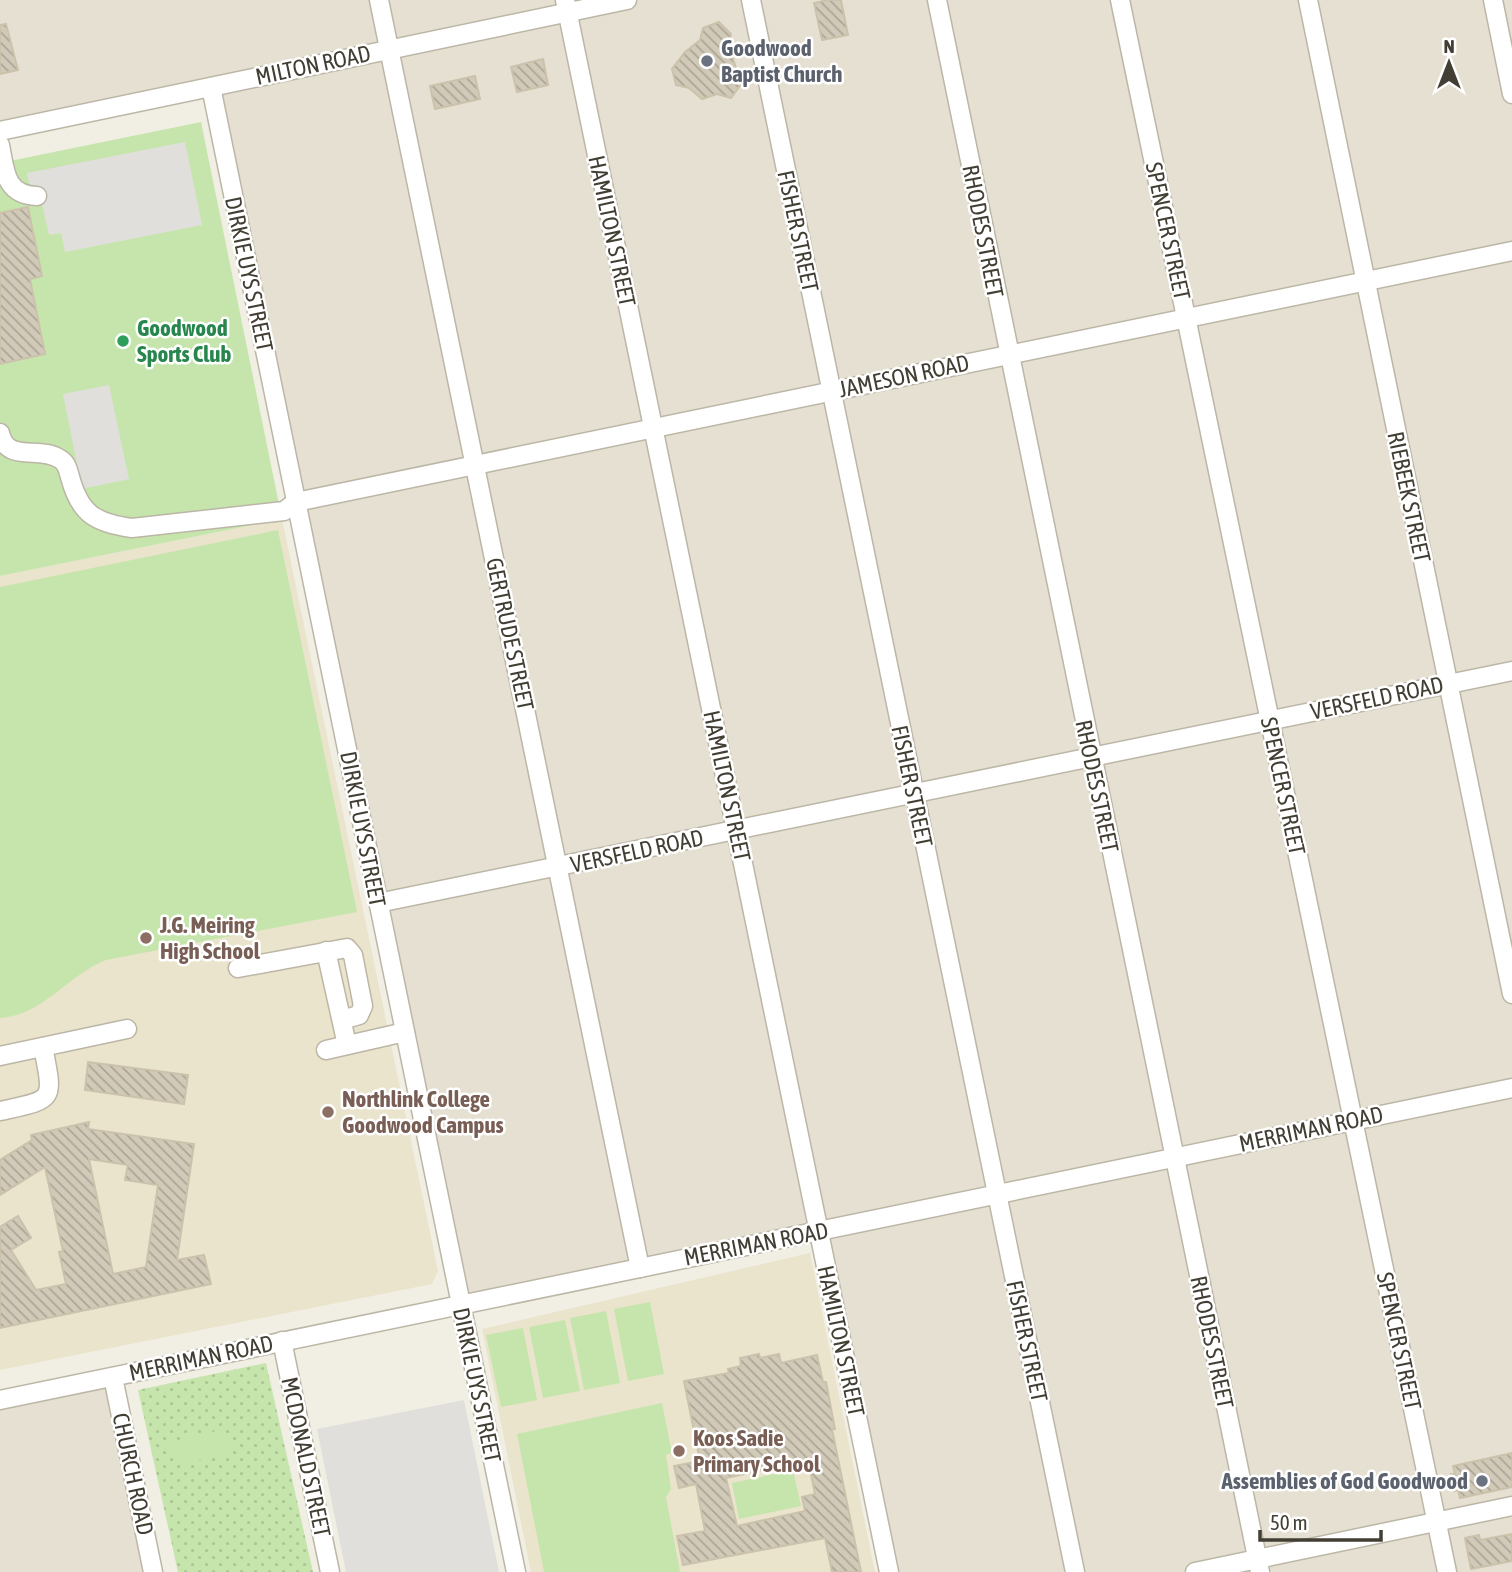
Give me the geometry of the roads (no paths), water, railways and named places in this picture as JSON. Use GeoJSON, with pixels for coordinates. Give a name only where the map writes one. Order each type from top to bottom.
{"type":"FeatureCollection","features":[{"type":"Feature","properties":{"kind":"street","name":"GERTRUDE STREET"},"geometry":{"type":"LineString","coordinates":[[379,0],[640,1268]]}},
{"type":"Feature","properties":{"kind":"street","name":"MILTON ROAD"},"geometry":{"type":"LineString","coordinates":[[0,131],[390,50],[566,6],[627,0]]}},
{"type":"Feature","properties":{"kind":"street","name":"FISHER STREET"},"geometry":{"type":"LineString","coordinates":[[751,0],[1076,1572]]}},
{"type":"Feature","properties":{"kind":"street","name":"RHODES STREET"},"geometry":{"type":"LineString","coordinates":[[937,0],[1007,354],[1258,1566]]}},
{"type":"Feature","properties":{"kind":"street","name":"SPENCER STREET"},"geometry":{"type":"LineString","coordinates":[[1121,0],[1447,1572]]}},
{"type":"Feature","properties":{"kind":"street","name":"RIEBEEK STREET"},"geometry":{"type":"LineString","coordinates":[[1308,0],[1512,994]]}},
{"type":"Feature","properties":{"kind":"street"},"geometry":{"type":"LineString","coordinates":[[1493,0],[1512,94]]}},
{"type":"Feature","properties":{"kind":"street","name":"HAMILTON STREET"},"geometry":{"type":"LineString","coordinates":[[566,6],[889,1572]]}},
{"type":"Feature","properties":{"kind":"street","name":"DIRKIE UYS STREET"},"geometry":{"type":"LineString","coordinates":[[211,87],[516,1572]]}},
{"type":"Feature","properties":{"kind":"street"},"geometry":{"type":"LineString","coordinates":[[0,145],[3,184],[15,191],[37,196]]}},
{"type":"Feature","properties":{"kind":"street","name":"JAMESON ROAD"},"geometry":{"type":"LineString","coordinates":[[0,433],[2,444],[9,450],[50,454],[60,458],[66,463],[77,501],[99,521],[115,526],[132,528],[284,511],[296,502],[1512,251]]}},
{"type":"Feature","properties":{"kind":"street","name":"VERSFELD ROAD"},"geometry":{"type":"LineString","coordinates":[[378,903],[1512,671]]}},
{"type":"Feature","properties":{"kind":"street"},"geometry":{"type":"LineString","coordinates":[[238,968],[347,948],[353,955],[363,1006],[359,1015],[342,1020]]}},
{"type":"Feature","properties":{"kind":"street"},"geometry":{"type":"LineString","coordinates":[[326,951],[347,1045]]}},
{"type":"Feature","properties":{"kind":"street"},"geometry":{"type":"LineString","coordinates":[[0,1056],[127,1029]]}},
{"type":"Feature","properties":{"kind":"street"},"geometry":{"type":"LineString","coordinates":[[326,1050],[405,1032]]}},
{"type":"Feature","properties":{"kind":"street"},"geometry":{"type":"LineString","coordinates":[[0,1111],[39,1102],[47,1097],[51,1085],[43,1047]]}},
{"type":"Feature","properties":{"kind":"street","name":"MERRIMAN ROAD"},"geometry":{"type":"LineString","coordinates":[[0,1401],[1512,1088]]}},
{"type":"Feature","properties":{"kind":"street","name":"MCDONALD STREET"},"geometry":{"type":"LineString","coordinates":[[282,1341],[330,1572]]}},
{"type":"Feature","properties":{"kind":"street","name":"CHURCH ROAD"},"geometry":{"type":"LineString","coordinates":[[113,1377],[153,1572]]}},
{"type":"Feature","properties":{"kind":"street"},"geometry":{"type":"LineString","coordinates":[[1195,1572],[1258,1566],[1512,1506]]}},
{"type":"Feature","properties":{"kind":"place","name":"Goodwood Baptist Church"},"geometry":{"type":"Point","coordinates":[707,61]}},
{"type":"Feature","properties":{"kind":"place","name":"Goodwood Sports Club"},"geometry":{"type":"Point","coordinates":[123,341]}},
{"type":"Feature","properties":{"kind":"place","name":"J.G. Meiring High School"},"geometry":{"type":"Point","coordinates":[146,938]}},
{"type":"Feature","properties":{"kind":"place","name":"Northlink College Goodwood Campus"},"geometry":{"type":"Point","coordinates":[328,1112]}},
{"type":"Feature","properties":{"kind":"place","name":"Koos Sadie Primary School"},"geometry":{"type":"Point","coordinates":[679,1451]}},
{"type":"Feature","properties":{"kind":"place","name":"Assemblies of God Goodwood"},"geometry":{"type":"Point","coordinates":[1482,1481]}}]}
